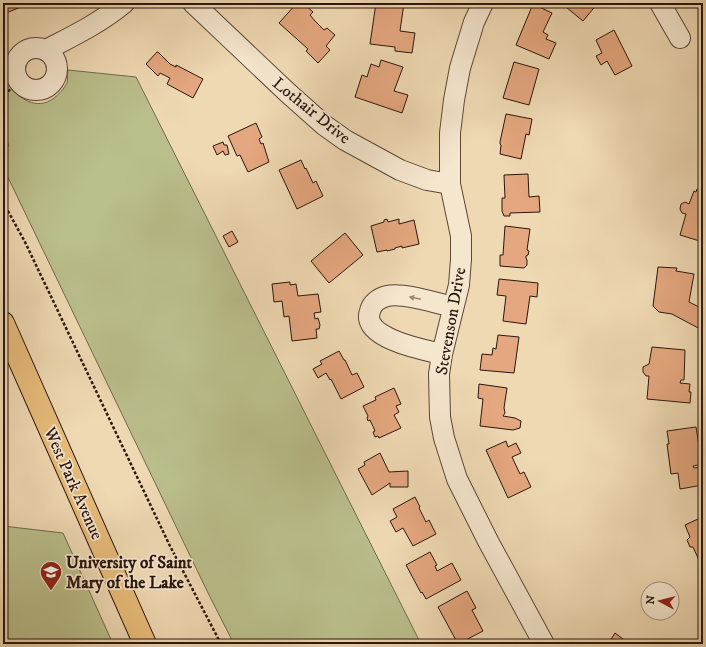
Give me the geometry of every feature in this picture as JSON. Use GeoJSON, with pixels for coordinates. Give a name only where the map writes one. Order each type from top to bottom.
{"type":"FeatureCollection","features":[{"type":"Feature","properties":{"kind":"main road","name":"West Park Avenue"},"geometry":{"type":"LineString","coordinates":[[3,323],[145,644]]}},
{"type":"Feature","properties":{"kind":"street"},"geometry":{"type":"LineString","coordinates":[[46,50],[88,29],[124,3]]}},
{"type":"Feature","properties":{"kind":"street","name":"Lothair Drive"},"geometry":{"type":"LineString","coordinates":[[193,3],[288,93],[324,125],[345,140],[400,170],[427,180],[450,184]]}},
{"type":"Feature","properties":{"kind":"street","name":"Stevenson Drive"},"geometry":{"type":"LineString","coordinates":[[483,3],[474,22],[460,68],[450,133],[450,184],[461,236],[461,259],[459,286],[442,354],[440,374],[440,417],[444,438],[457,479],[488,542],[544,644]]}},
{"type":"Feature","properties":{"kind":"street"},"geometry":{"type":"LineString","coordinates":[[660,3],[680,38]]}},
{"type":"Feature","properties":{"kind":"street"},"geometry":{"type":"LineString","coordinates":[[33,48],[46,50],[52,54],[57,68],[57,75],[54,81],[42,90],[35,91],[22,85],[18,80],[15,67],[21,55],[26,50],[33,48]]}},
{"type":"Feature","properties":{"kind":"street"},"geometry":{"type":"LineString","coordinates":[[442,354],[392,340],[376,331],[370,323],[369,312],[376,300],[388,295],[401,296],[453,307]]}},
{"type":"Feature","properties":{"kind":"path"},"geometry":{"type":"LineString","coordinates":[[3,93],[22,85]]}},
{"type":"Feature","properties":{"kind":"path"},"geometry":{"type":"LineString","coordinates":[[3,202],[25,242],[170,546],[222,644]]}},
{"type":"Feature","properties":{"kind":"green space"},"geometry":{"type":"Polygon","coordinates":[[[3,53],[10,55],[7,72],[8,80],[11,86],[25,100],[38,104],[47,102],[54,98],[63,89],[67,83],[68,70],[136,77],[421,644],[234,644],[3,167],[3,149],[9,146],[3,132],[3,53]]]}},
{"type":"Feature","properties":{"kind":"green space","name":"University of Saint Mary of the Lake"},"geometry":{"type":"Polygon","coordinates":[[[3,526],[63,533],[113,644],[3,644],[3,526]]]}},
{"type":"Feature","properties":{"kind":"building"},"geometry":{"type":"Polygon","coordinates":[[[3,3],[25,3],[26,5],[6,13],[3,3]]]}},
{"type":"Feature","properties":{"kind":"building"},"geometry":{"type":"Polygon","coordinates":[[[297,3],[303,3],[313,12],[310,15],[324,30],[327,28],[335,35],[326,46],[330,50],[318,63],[306,51],[308,49],[279,23],[297,3]]]}},
{"type":"Feature","properties":{"kind":"building"},"geometry":{"type":"Polygon","coordinates":[[[376,3],[404,3],[400,31],[415,33],[412,53],[395,51],[395,47],[370,44],[376,3]]]}},
{"type":"Feature","properties":{"kind":"building"},"geometry":{"type":"Polygon","coordinates":[[[561,3],[598,3],[583,21],[561,3]]]}},
{"type":"Feature","properties":{"kind":"building"},"geometry":{"type":"Polygon","coordinates":[[[533,4],[552,13],[543,32],[548,35],[546,39],[556,43],[549,59],[516,45],[533,4]]]}},
{"type":"Feature","properties":{"kind":"building"},"geometry":{"type":"Polygon","coordinates":[[[614,30],[632,66],[615,75],[607,61],[601,65],[596,56],[602,53],[596,40],[614,30]]]}},
{"type":"Feature","properties":{"kind":"building"},"geometry":{"type":"Polygon","coordinates":[[[157,52],[170,64],[176,67],[176,65],[203,79],[193,98],[167,84],[170,78],[160,73],[158,76],[146,64],[157,52]]]}},
{"type":"Feature","properties":{"kind":"building"},"geometry":{"type":"Polygon","coordinates":[[[381,60],[403,67],[394,91],[408,95],[402,113],[355,97],[362,75],[367,77],[371,64],[379,67],[381,60]]]}},
{"type":"Feature","properties":{"kind":"building"},"geometry":{"type":"Polygon","coordinates":[[[514,62],[539,69],[529,105],[503,98],[514,62]]]}},
{"type":"Feature","properties":{"kind":"building"},"geometry":{"type":"Polygon","coordinates":[[[506,114],[532,119],[529,135],[526,134],[521,159],[500,154],[500,142],[506,114]]]}},
{"type":"Feature","properties":{"kind":"building"},"geometry":{"type":"Polygon","coordinates":[[[256,123],[262,137],[259,139],[261,144],[263,143],[269,162],[248,172],[240,155],[237,156],[228,136],[256,123]]]}},
{"type":"Feature","properties":{"kind":"building"},"geometry":{"type":"Polygon","coordinates":[[[223,142],[224,145],[227,145],[229,154],[225,155],[223,151],[217,155],[213,146],[223,142]]]}},
{"type":"Feature","properties":{"kind":"building"},"geometry":{"type":"Polygon","coordinates":[[[301,160],[313,183],[316,181],[323,196],[297,209],[279,170],[301,160]]]}},
{"type":"Feature","properties":{"kind":"building"},"geometry":{"type":"Polygon","coordinates":[[[528,174],[529,197],[539,196],[540,212],[510,213],[510,216],[504,216],[502,211],[502,198],[505,198],[504,175],[528,174]]]}},
{"type":"Feature","properties":{"kind":"building"},"geometry":{"type":"Polygon","coordinates":[[[697,189],[703,191],[703,242],[680,235],[686,214],[682,213],[680,209],[681,204],[685,202],[689,204],[694,191],[696,192],[697,189]]]}},
{"type":"Feature","properties":{"kind":"building"},"geometry":{"type":"Polygon","coordinates":[[[387,219],[388,222],[399,219],[399,224],[414,220],[419,244],[402,248],[402,246],[387,251],[377,252],[371,226],[384,222],[384,220],[387,219]]]}},
{"type":"Feature","properties":{"kind":"building"},"geometry":{"type":"Polygon","coordinates":[[[505,226],[530,229],[527,250],[529,251],[528,255],[526,256],[527,265],[524,268],[500,266],[500,255],[503,255],[505,226]]]}},
{"type":"Feature","properties":{"kind":"building"},"geometry":{"type":"Polygon","coordinates":[[[232,231],[238,242],[229,247],[223,236],[232,231]]]}},
{"type":"Feature","properties":{"kind":"building"},"geometry":{"type":"Polygon","coordinates":[[[345,233],[363,255],[329,283],[311,261],[345,233]]]}},
{"type":"Feature","properties":{"kind":"building"},"geometry":{"type":"Polygon","coordinates":[[[658,267],[677,268],[676,271],[694,274],[689,302],[703,309],[702,330],[672,314],[659,312],[653,306],[658,267]]]}},
{"type":"Feature","properties":{"kind":"building"},"geometry":{"type":"Polygon","coordinates":[[[499,279],[538,283],[537,297],[530,296],[526,324],[503,321],[506,296],[497,295],[499,279]]]}},
{"type":"Feature","properties":{"kind":"building"},"geometry":{"type":"Polygon","coordinates":[[[290,282],[290,285],[296,284],[298,296],[318,294],[321,312],[314,313],[315,319],[318,318],[320,325],[319,329],[316,329],[317,338],[292,341],[289,316],[284,317],[282,301],[274,302],[272,284],[290,282]]]}},
{"type":"Feature","properties":{"kind":"building"},"geometry":{"type":"Polygon","coordinates":[[[498,335],[519,337],[514,373],[480,370],[482,354],[492,355],[493,348],[496,349],[498,335]]]}},
{"type":"Feature","properties":{"kind":"building"},"geometry":{"type":"Polygon","coordinates":[[[652,347],[685,350],[684,380],[681,380],[680,383],[690,384],[690,403],[647,399],[649,376],[646,376],[643,372],[643,367],[649,364],[652,347]]]}},
{"type":"Feature","properties":{"kind":"building"},"geometry":{"type":"Polygon","coordinates":[[[339,351],[352,375],[357,373],[364,387],[341,399],[331,379],[330,380],[326,373],[318,378],[313,369],[322,364],[320,361],[339,351]]]}},
{"type":"Feature","properties":{"kind":"building"},"geometry":{"type":"Polygon","coordinates":[[[479,384],[507,388],[504,408],[505,413],[503,416],[515,418],[521,421],[520,428],[513,430],[480,426],[483,399],[478,398],[479,384]]]}},
{"type":"Feature","properties":{"kind":"building"},"geometry":{"type":"Polygon","coordinates":[[[394,388],[401,404],[396,406],[399,412],[394,415],[401,428],[379,438],[378,436],[375,437],[373,432],[375,431],[370,420],[368,421],[368,416],[363,406],[376,400],[375,397],[394,388]]]}},
{"type":"Feature","properties":{"kind":"building"},"geometry":{"type":"Polygon","coordinates":[[[696,427],[702,464],[693,466],[694,468],[702,467],[703,485],[680,489],[678,473],[671,474],[667,444],[669,444],[667,431],[696,427]]]}},
{"type":"Feature","properties":{"kind":"building"},"geometry":{"type":"Polygon","coordinates":[[[506,441],[508,447],[516,443],[521,453],[512,457],[520,474],[524,472],[531,487],[508,498],[486,450],[506,441]]]}},
{"type":"Feature","properties":{"kind":"building"},"geometry":{"type":"Polygon","coordinates":[[[380,453],[389,472],[408,471],[408,487],[390,487],[390,483],[372,495],[358,469],[365,465],[364,462],[380,453]]]}},
{"type":"Feature","properties":{"kind":"building"},"geometry":{"type":"Polygon","coordinates":[[[415,497],[426,522],[429,520],[436,534],[413,546],[403,528],[396,532],[390,521],[397,517],[393,509],[415,497]]]}},
{"type":"Feature","properties":{"kind":"building"},"geometry":{"type":"Polygon","coordinates":[[[698,519],[701,525],[703,524],[703,569],[693,547],[690,547],[687,540],[690,537],[685,525],[698,519]]]}},
{"type":"Feature","properties":{"kind":"building"},"geometry":{"type":"Polygon","coordinates":[[[430,552],[437,565],[435,566],[437,571],[452,563],[461,580],[426,599],[422,592],[421,593],[406,565],[430,552]]]}},
{"type":"Feature","properties":{"kind":"building"},"geometry":{"type":"Polygon","coordinates":[[[467,591],[476,608],[472,610],[483,631],[458,644],[438,607],[467,591]]]}},
{"type":"Feature","properties":{"kind":"building"},"geometry":{"type":"Polygon","coordinates":[[[615,633],[627,642],[631,644],[608,644],[615,633]]]}},
{"type":"Feature","properties":{"kind":"place","name":"University of Saint Mary of the Lake"},"geometry":{"type":"Point","coordinates":[51,592]}}]}
